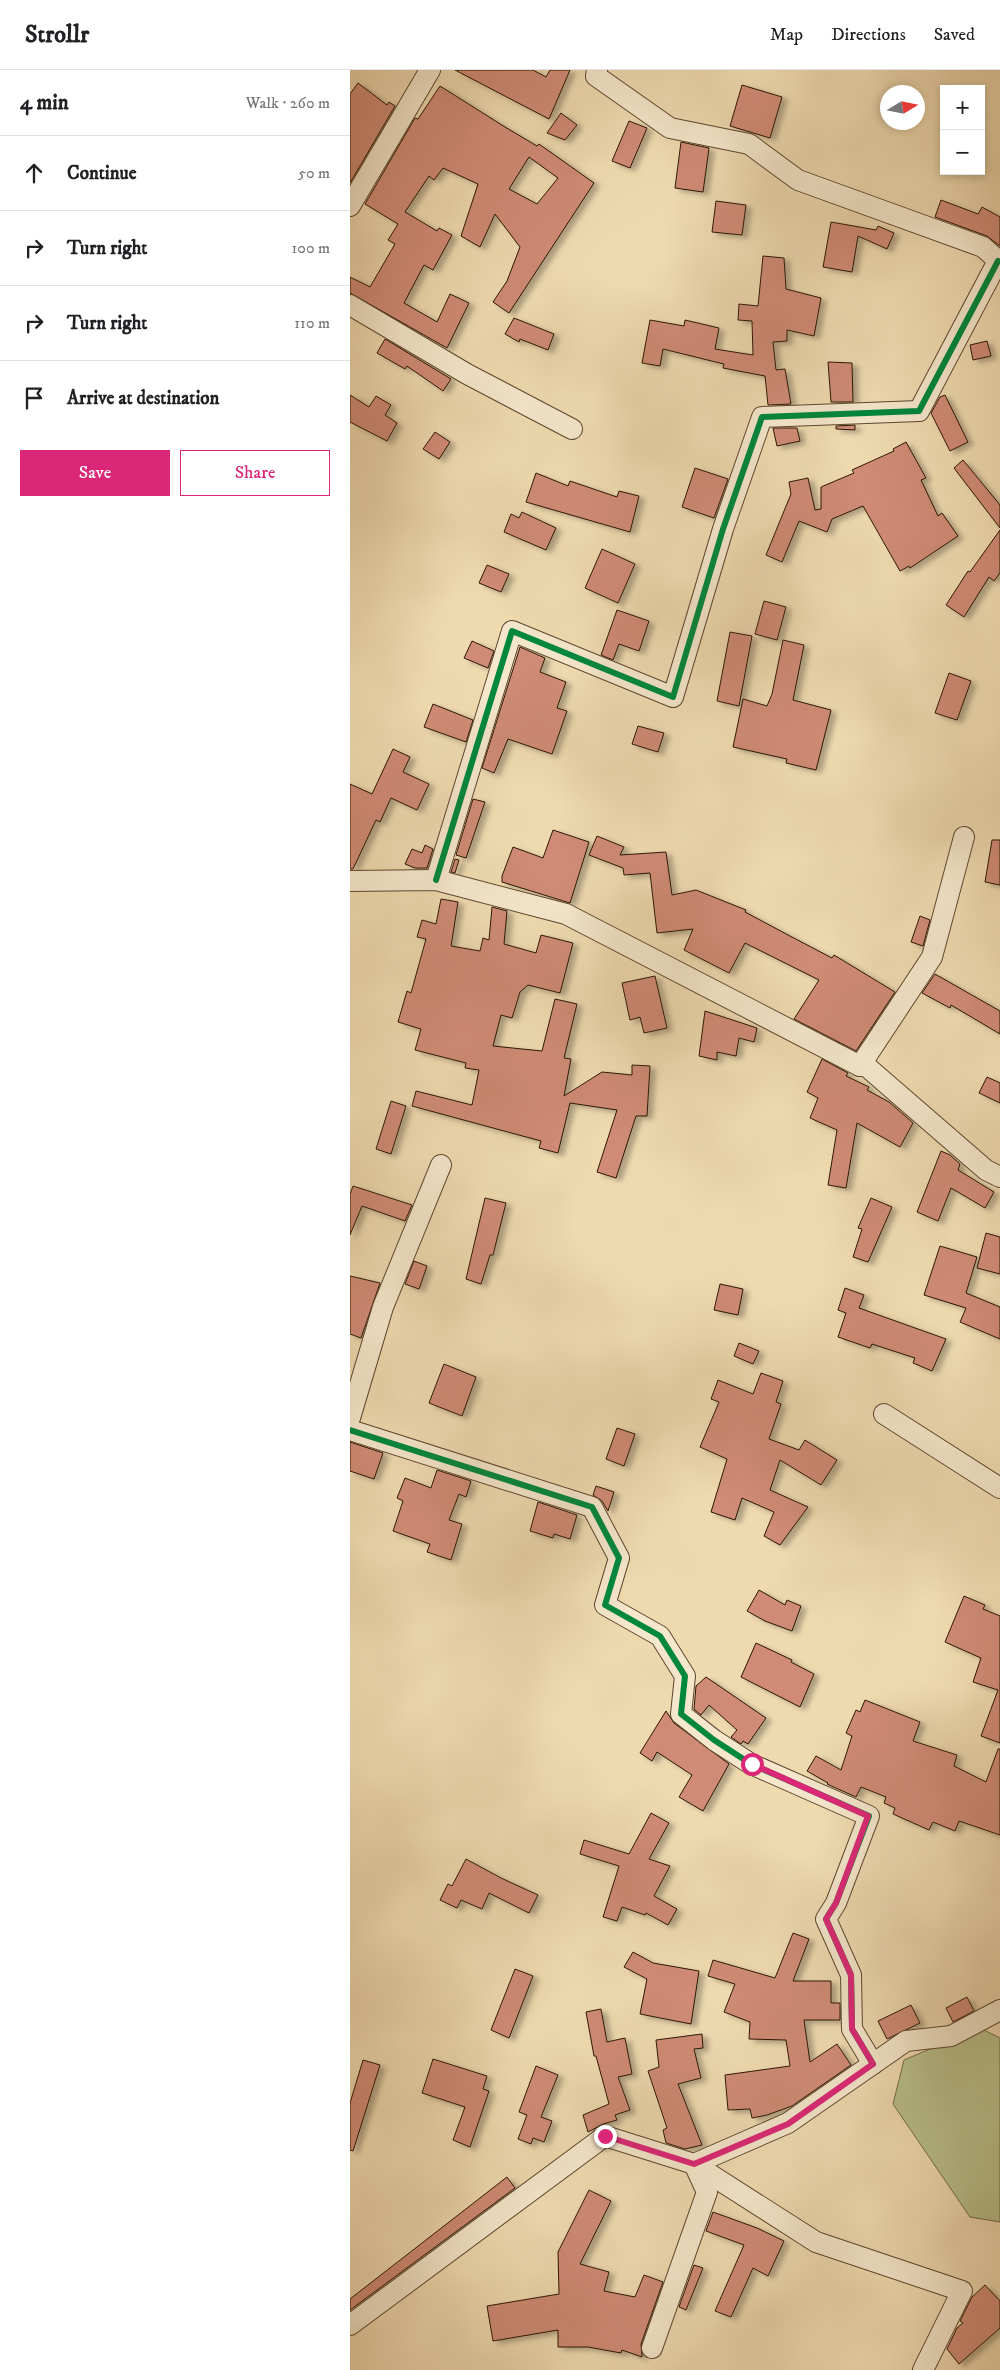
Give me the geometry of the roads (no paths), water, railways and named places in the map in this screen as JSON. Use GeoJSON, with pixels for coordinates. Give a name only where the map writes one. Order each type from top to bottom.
{"type":"FeatureCollection","features":[{"type":"Feature","properties":{"kind":"street"},"geometry":{"type":"LineString","coordinates":[[350,206],[430,70]]}},
{"type":"Feature","properties":{"kind":"street"},"geometry":{"type":"LineString","coordinates":[[436,880],[512,631],[673,697],[723,529],[762,417],[919,411],[999,261],[983,247],[798,180],[749,144],[670,128],[596,76],[597,70]]}},
{"type":"Feature","properties":{"kind":"street"},"geometry":{"type":"LineString","coordinates":[[350,305],[466,374],[572,430]]}},
{"type":"Feature","properties":{"kind":"street"},"geometry":{"type":"LineString","coordinates":[[860,1066],[932,957],[964,836]]}},
{"type":"Feature","properties":{"kind":"street"},"geometry":{"type":"LineString","coordinates":[[350,881],[436,880],[566,914],[860,1066],[866,1066],[986,1170],[1000,1177]]}},
{"type":"Feature","properties":{"kind":"street"},"geometry":{"type":"LineString","coordinates":[[350,1418],[383,1307],[441,1165]]}},
{"type":"Feature","properties":{"kind":"street"},"geometry":{"type":"LineString","coordinates":[[884,1414],[1000,1488]]}},
{"type":"Feature","properties":{"kind":"street"},"geometry":{"type":"LineString","coordinates":[[350,1430],[592,1507],[620,1558],[605,1605],[660,1636],[685,1676],[681,1714],[714,1740],[752,1764],[868,1816],[836,1903],[826,1919],[851,1975],[852,2029],[873,2064]]}},
{"type":"Feature","properties":{"kind":"street"},"geometry":{"type":"LineString","coordinates":[[694,2164],[788,2124],[906,2041],[951,2036],[1000,2010]]}},
{"type":"Feature","properties":{"kind":"street"},"geometry":{"type":"LineString","coordinates":[[350,2325],[605,2136],[694,2164],[816,2242],[962,2291],[922,2370]]}},
{"type":"Feature","properties":{"kind":"street"},"geometry":{"type":"LineString","coordinates":[[652,2348],[707,2192],[694,2164]]}}]}
